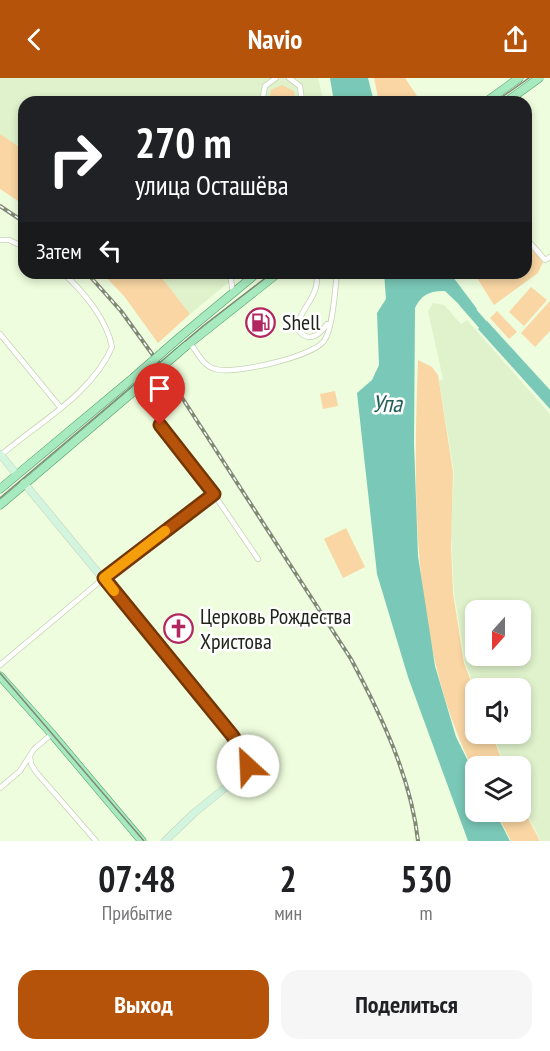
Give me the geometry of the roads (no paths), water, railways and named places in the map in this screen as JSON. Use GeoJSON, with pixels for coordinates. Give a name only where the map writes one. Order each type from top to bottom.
{"type":"FeatureCollection","features":[{"type":"Feature","properties":{"kind":"main road"},"geometry":{"type":"LineString","coordinates":[[494,96],[519,78]]}},
{"type":"Feature","properties":{"kind":"main road"},"geometry":{"type":"LineString","coordinates":[[514,96],[539,78]]}},
{"type":"Feature","properties":{"kind":"main road"},"geometry":{"type":"LineString","coordinates":[[0,489],[250,279]]}},
{"type":"Feature","properties":{"kind":"main road"},"geometry":{"type":"LineString","coordinates":[[0,504],[188,344],[270,279]]}},
{"type":"Feature","properties":{"kind":"main road"},"geometry":{"type":"LineString","coordinates":[[17,475],[24,483]]}},
{"type":"Feature","properties":{"kind":"main road"},"geometry":{"type":"LineString","coordinates":[[0,676],[142,841]]}},
{"type":"Feature","properties":{"kind":"street"},"geometry":{"type":"LineString","coordinates":[[263,96],[265,86],[276,78]]}},
{"type":"Feature","properties":{"kind":"street"},"geometry":{"type":"LineString","coordinates":[[289,78],[300,86],[301,96]]}},
{"type":"Feature","properties":{"kind":"street"},"geometry":{"type":"LineString","coordinates":[[0,240],[9,240],[18,244]]}},
{"type":"Feature","properties":{"kind":"street"},"geometry":{"type":"LineString","coordinates":[[532,244],[548,259]]}},
{"type":"Feature","properties":{"kind":"street"},"geometry":{"type":"LineString","coordinates":[[17,475],[0,454],[94,377],[112,347],[106,328],[77,286],[69,279]]}},
{"type":"Feature","properties":{"kind":"street"},"geometry":{"type":"LineString","coordinates":[[231,279],[233,293]]}},
{"type":"Feature","properties":{"kind":"street"},"geometry":{"type":"LineString","coordinates":[[317,279],[316,289],[300,316],[297,328],[300,333],[312,338],[317,336],[329,322]]}},
{"type":"Feature","properties":{"kind":"street"},"geometry":{"type":"LineString","coordinates":[[188,344],[213,369],[227,371],[305,354],[324,340],[337,279]]}},
{"type":"Feature","properties":{"kind":"street"},"geometry":{"type":"LineString","coordinates":[[0,334],[60,407]]}},
{"type":"Feature","properties":{"kind":"street"},"geometry":{"type":"LineString","coordinates":[[160,425],[214,494],[258,559]]}},
{"type":"Feature","properties":{"kind":"street"},"geometry":{"type":"LineString","coordinates":[[24,483],[232,735],[248,759],[246,771],[194,813],[165,841]]}},
{"type":"Feature","properties":{"kind":"street"},"geometry":{"type":"LineString","coordinates":[[0,665],[104,578],[214,494]]}},
{"type":"Feature","properties":{"kind":"street"},"geometry":{"type":"LineString","coordinates":[[0,788],[20,771],[30,756],[52,734]]}},
{"type":"Feature","properties":{"kind":"street"},"geometry":{"type":"LineString","coordinates":[[30,756],[30,764],[36,772],[96,841]]}},
{"type":"Feature","properties":{"kind":"water"},"geometry":{"type":"Polygon","coordinates":[[[330,78],[368,78],[372,96],[333,96],[330,78]]]}},
{"type":"Feature","properties":{"kind":"water","name":"Упа"},"geometry":{"type":"Polygon","coordinates":[[[384,279],[454,279],[477,309],[470,315],[445,291],[427,294],[415,308],[414,443],[418,556],[435,666],[456,737],[466,756],[465,822],[500,822],[510,841],[468,841],[408,677],[377,574],[357,393],[372,380],[379,365],[377,313],[386,299],[384,279]]]}},
{"type":"Feature","properties":{"kind":"water"},"geometry":{"type":"Polygon","coordinates":[[[487,321],[550,390],[550,409],[478,329],[487,321]]]}},
{"type":"Feature","properties":{"kind":"waterway","name":"Упа"},"geometry":{"type":"LineString","coordinates":[[464,303],[491,334]]}},
{"type":"Feature","properties":{"kind":"tram line"},"geometry":{"type":"LineString","coordinates":[[504,96],[529,78]]}},
{"type":"Feature","properties":{"kind":"tram line"},"geometry":{"type":"LineString","coordinates":[[0,498],[203,326],[264,279]]}},
{"type":"Feature","properties":{"kind":"tram line"},"geometry":{"type":"LineString","coordinates":[[0,673],[144,841]]}},
{"type":"Feature","properties":{"kind":"railway"},"geometry":{"type":"LineString","coordinates":[[0,206],[18,218]]}},
{"type":"Feature","properties":{"kind":"railway"},"geometry":{"type":"LineString","coordinates":[[92,279],[121,311],[168,376],[351,659],[384,724],[402,770],[418,841]]}},
{"type":"Feature","properties":{"kind":"place","name":"Shell"},"geometry":{"type":"Point","coordinates":[261,322]}},
{"type":"Feature","properties":{"kind":"place","name":"Церковь Рождества Христова"},"geometry":{"type":"Point","coordinates":[179,629]}}]}
